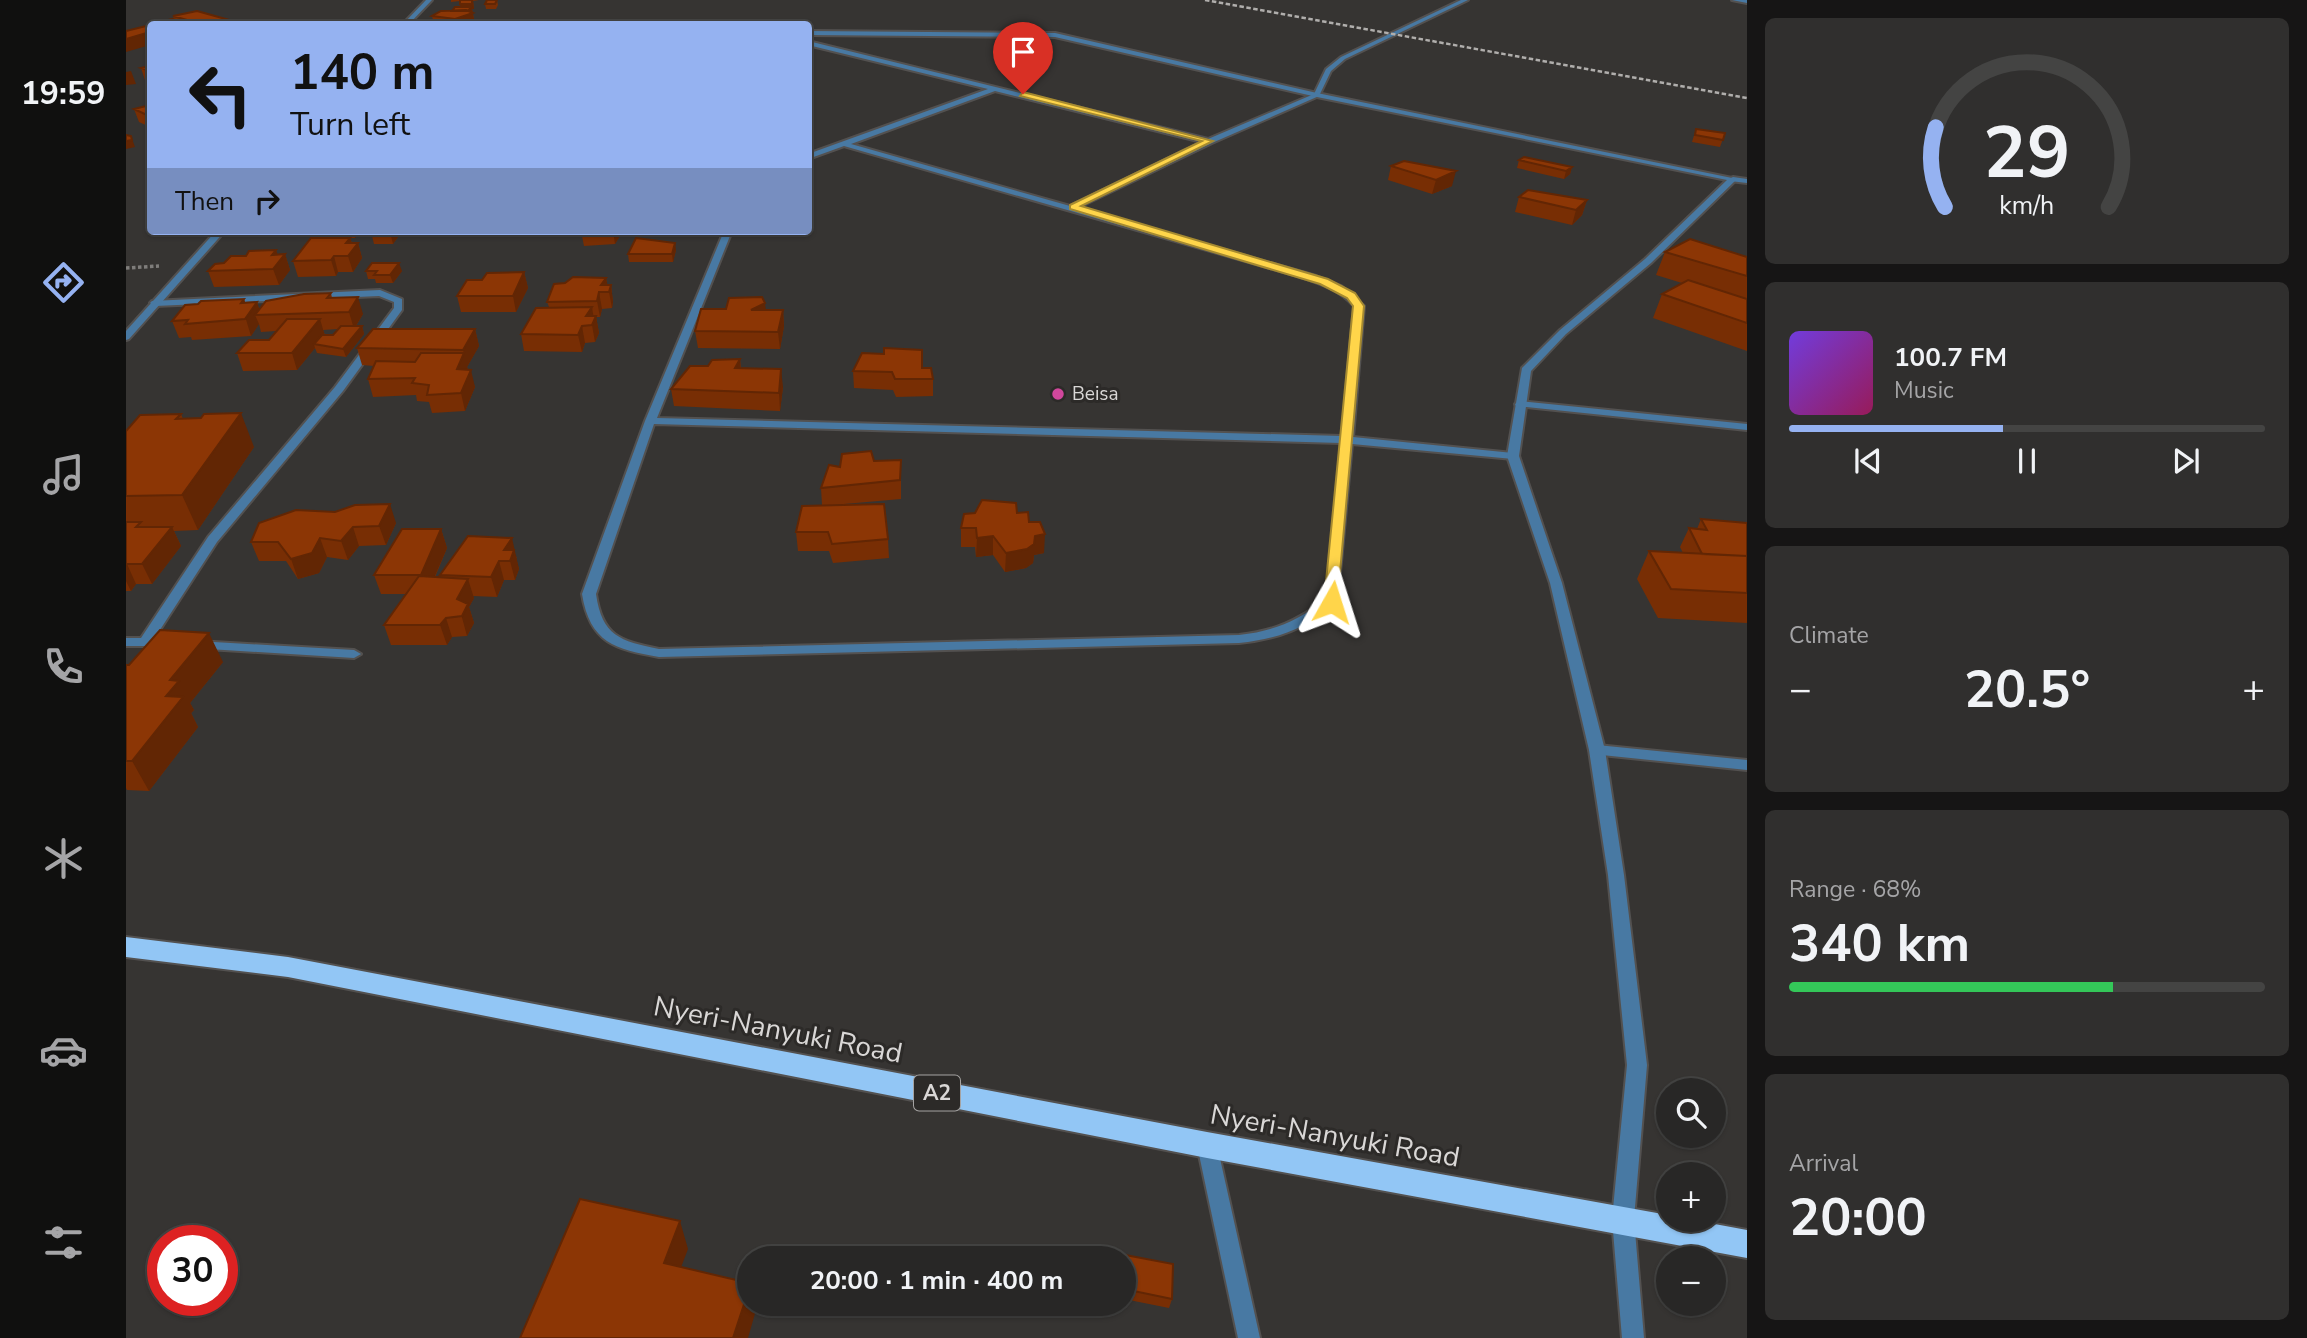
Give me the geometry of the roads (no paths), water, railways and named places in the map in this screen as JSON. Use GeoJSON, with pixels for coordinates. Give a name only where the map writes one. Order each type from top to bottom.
{"type":"FeatureCollection","features":[{"type":"Feature","properties":{"kind":"highway","name":"Nyeri-Nanyuki Road"},"geometry":{"type":"LineString","coordinates":[[126,947],[288,967],[1207,1145],[1623,1219],[1747,1244]]}},
{"type":"Feature","properties":{"kind":"street"},"geometry":{"type":"LineString","coordinates":[[409,21],[429,0]]}},
{"type":"Feature","properties":{"kind":"street"},"geometry":{"type":"LineString","coordinates":[[1073,207],[1209,141],[1317,95],[1328,70],[1343,58],[1465,0]]}},
{"type":"Feature","properties":{"kind":"street"},"geometry":{"type":"LineString","coordinates":[[1735,0],[1747,1]]}},
{"type":"Feature","properties":{"kind":"street"},"geometry":{"type":"LineString","coordinates":[[812,33],[1055,35],[1317,95],[1740,180]]}},
{"type":"Feature","properties":{"kind":"street"},"geometry":{"type":"LineString","coordinates":[[812,44],[1209,141]]}},
{"type":"Feature","properties":{"kind":"street"},"geometry":{"type":"LineString","coordinates":[[812,156],[996,88]]}},
{"type":"Feature","properties":{"kind":"street"},"geometry":{"type":"LineString","coordinates":[[726,235],[650,421],[589,594],[591,611],[599,630],[621,645],[659,653],[1239,639],[1294,629],[1332,602],[1349,440],[1352,356],[1359,306],[1351,295],[1324,282],[1073,207],[844,144]]}},
{"type":"Feature","properties":{"kind":"street"},"geometry":{"type":"LineString","coordinates":[[1633,1338],[1623,1219],[1637,1065],[1627,962],[1597,750],[1556,583],[1513,456],[1526,370],[1740,180]]}},
{"type":"Feature","properties":{"kind":"street"},"geometry":{"type":"LineString","coordinates":[[126,337],[217,235]]}},
{"type":"Feature","properties":{"kind":"street"},"geometry":{"type":"LineString","coordinates":[[145,643],[212,540],[339,388],[399,308],[399,300],[380,293],[155,303]]}},
{"type":"Feature","properties":{"kind":"street"},"geometry":{"type":"LineString","coordinates":[[1520,404],[1747,427]]}},
{"type":"Feature","properties":{"kind":"street"},"geometry":{"type":"LineString","coordinates":[[650,421],[1349,440],[1513,456]]}},
{"type":"Feature","properties":{"kind":"street"},"geometry":{"type":"LineString","coordinates":[[126,642],[354,654]]}},
{"type":"Feature","properties":{"kind":"street"},"geometry":{"type":"LineString","coordinates":[[1597,750],[1747,765]]}},
{"type":"Feature","properties":{"kind":"street"},"geometry":{"type":"LineString","coordinates":[[1207,1145],[1249,1338]]}},
{"type":"Feature","properties":{"kind":"railway"},"geometry":{"type":"LineString","coordinates":[[1205,0],[1747,98]]}},
{"type":"Feature","properties":{"kind":"place","name":"Beisa"},"geometry":{"type":"Point","coordinates":[1058,394]}}]}
